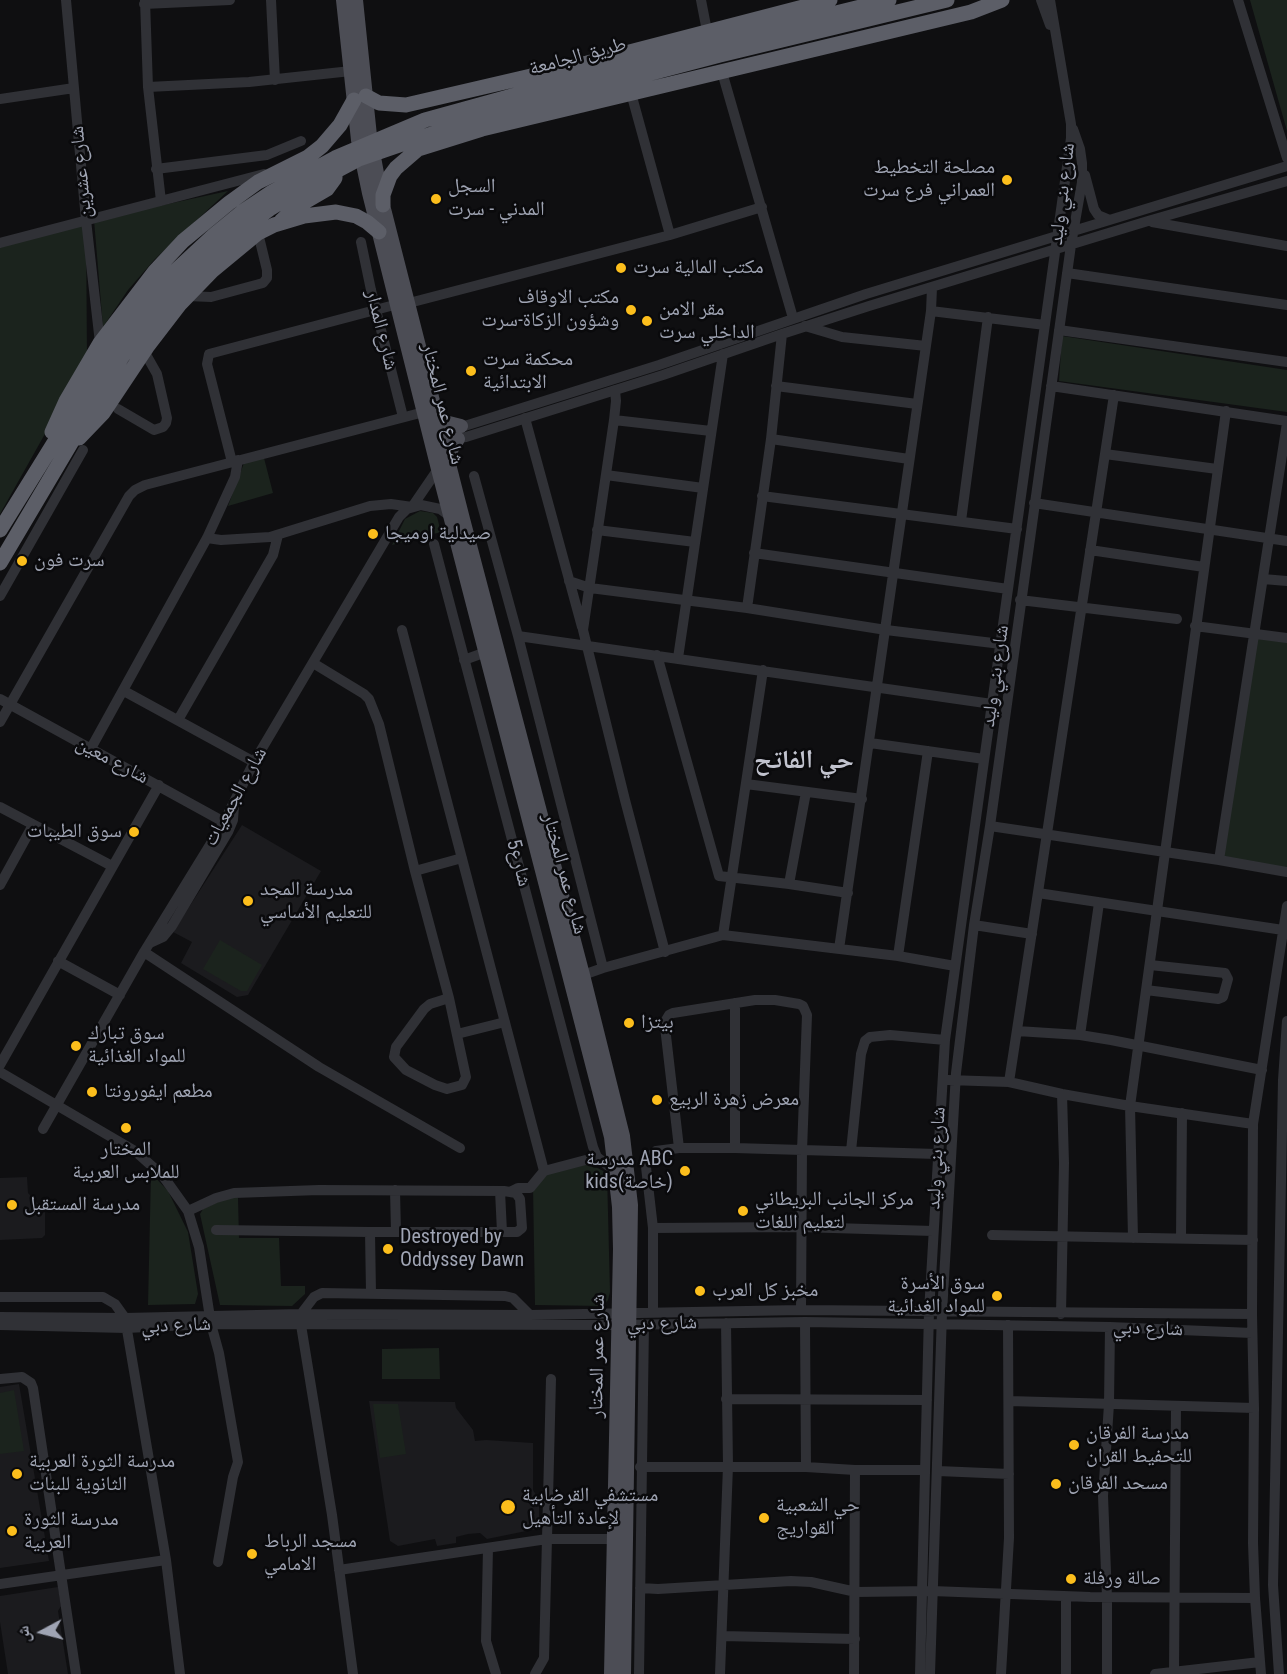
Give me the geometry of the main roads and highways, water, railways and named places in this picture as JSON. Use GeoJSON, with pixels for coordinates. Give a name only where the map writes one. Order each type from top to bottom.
{"type":"FeatureCollection","features":[{"type":"Feature","properties":{"kind":"highway"},"geometry":{"type":"LineString","coordinates":[[0,563],[122,357],[151,317],[177,287],[221,245],[270,208],[286,183],[340,125],[360,98],[379,103],[406,105],[627,52],[706,39],[830,0]]}},
{"type":"Feature","properties":{"kind":"highway","name":"طريق الجامعة"},"geometry":{"type":"LineString","coordinates":[[286,183],[334,158],[706,39],[889,0]]}},
{"type":"Feature","properties":{"kind":"highway"},"geometry":{"type":"LineString","coordinates":[[427,127],[469,121],[627,79],[947,0]]}},
{"type":"Feature","properties":{"kind":"highway"},"geometry":{"type":"LineString","coordinates":[[406,105],[394,120],[393,135],[403,148],[418,149],[482,129],[970,12],[1002,0]]}},
{"type":"Feature","properties":{"kind":"highway"},"geometry":{"type":"LineString","coordinates":[[279,223],[290,211],[327,189],[333,182],[334,165],[329,157],[318,149]]}},
{"type":"Feature","properties":{"kind":"highway"},"geometry":{"type":"LineString","coordinates":[[383,205],[383,195],[390,176],[418,149]]}},
{"type":"Feature","properties":{"kind":"highway"},"geometry":{"type":"LineString","coordinates":[[46,455],[50,437],[66,401],[100,343],[155,271],[183,241],[258,182],[286,183]]}},
{"type":"Feature","properties":{"kind":"highway"},"geometry":{"type":"LineString","coordinates":[[0,530],[114,346],[156,292],[227,223],[256,201],[286,183]]}},
{"type":"Feature","properties":{"kind":"highway"},"geometry":{"type":"LineString","coordinates":[[67,447],[90,428],[103,413],[144,351],[187,296],[212,271],[258,233],[279,223],[315,214],[343,212],[362,219],[379,232]]}},
{"type":"Feature","properties":{"kind":"main road"},"geometry":{"type":"LineString","coordinates":[[343,0],[351,71],[360,98]]}},
{"type":"Feature","properties":{"kind":"main road"},"geometry":{"type":"LineString","coordinates":[[356,0],[360,98]]}},
{"type":"Feature","properties":{"kind":"main road","name":"شارع عمر المختار"},"geometry":{"type":"LineString","coordinates":[[360,98],[403,304],[444,468],[451,517],[611,1137],[628,1320],[613,1539],[611,1674]]}},
{"type":"Feature","properties":{"kind":"main road","name":"شارع عمر المختار"},"geometry":{"type":"LineString","coordinates":[[360,98],[360,153],[379,232],[403,304]]}},
{"type":"Feature","properties":{"kind":"main road"},"geometry":{"type":"LineString","coordinates":[[430,413],[459,432],[444,468],[584,975],[623,1136],[631,1205],[624,1674]]}},
{"type":"Feature","properties":{"kind":"place","name":"مصلحة التخطيط العمراني فرع سرت"},"geometry":{"type":"Point","coordinates":[1007,180]}},
{"type":"Feature","properties":{"kind":"place","name":"السجل المدني - سرت"},"geometry":{"type":"Point","coordinates":[436,199]}},
{"type":"Feature","properties":{"kind":"place","name":"مكتب المالية سرت"},"geometry":{"type":"Point","coordinates":[621,268]}},
{"type":"Feature","properties":{"kind":"place","name":"مكتب الاوقاف وشؤون الزكاة-سرت"},"geometry":{"type":"Point","coordinates":[631,310]}},
{"type":"Feature","properties":{"kind":"place","name":"مقر الامن الداخلي سرت"},"geometry":{"type":"Point","coordinates":[647,321]}},
{"type":"Feature","properties":{"kind":"place","name":"محكمة سرت الابتدائية"},"geometry":{"type":"Point","coordinates":[471,371]}},
{"type":"Feature","properties":{"kind":"place","name":"صيدلية اوميجا"},"geometry":{"type":"Point","coordinates":[373,534]}},
{"type":"Feature","properties":{"kind":"place","name":"سرت فون"},"geometry":{"type":"Point","coordinates":[22,561]}},
{"type":"Feature","properties":{"kind":"place","name":"سوق الطيبات"},"geometry":{"type":"Point","coordinates":[134,832]}},
{"type":"Feature","properties":{"kind":"place","name":"مدرسة المجد للتعليم الأساسي"},"geometry":{"type":"Point","coordinates":[248,901]}},
{"type":"Feature","properties":{"kind":"place","name":"بيتزا"},"geometry":{"type":"Point","coordinates":[629,1023]}},
{"type":"Feature","properties":{"kind":"place","name":"سوق تبارك للمواد الغذائية"},"geometry":{"type":"Point","coordinates":[76,1046]}},
{"type":"Feature","properties":{"kind":"place","name":"مطعم ايفورونتا"},"geometry":{"type":"Point","coordinates":[92,1092]}},
{"type":"Feature","properties":{"kind":"place","name":"معرض زهرة الربيع"},"geometry":{"type":"Point","coordinates":[657,1100]}},
{"type":"Feature","properties":{"kind":"place","name":"المختار للملابس العربية"},"geometry":{"type":"Point","coordinates":[126,1128]}},
{"type":"Feature","properties":{"kind":"place","name":"مدرسة ABC kids(خاصة)"},"geometry":{"type":"Point","coordinates":[685,1171]}},
{"type":"Feature","properties":{"kind":"place","name":"مدرسة المستقبل"},"geometry":{"type":"Point","coordinates":[12,1205]}},
{"type":"Feature","properties":{"kind":"place","name":"مركز الجانب البريطاني لتعليم اللغات"},"geometry":{"type":"Point","coordinates":[743,1211]}},
{"type":"Feature","properties":{"kind":"place","name":"Destroyed by Oddyssey Dawn"},"geometry":{"type":"Point","coordinates":[388,1249]}},
{"type":"Feature","properties":{"kind":"place","name":"مخبز كل العرب"},"geometry":{"type":"Point","coordinates":[700,1291]}},
{"type":"Feature","properties":{"kind":"place","name":"سوق الأسرة للمواد الغدائية"},"geometry":{"type":"Point","coordinates":[997,1296]}},
{"type":"Feature","properties":{"kind":"place","name":"مدرسة الفرقان للتحفيط القران"},"geometry":{"type":"Point","coordinates":[1074,1445]}},
{"type":"Feature","properties":{"kind":"place","name":"مدرسة الثورة العربية الثانوية للبنات"},"geometry":{"type":"Point","coordinates":[17,1474]}},
{"type":"Feature","properties":{"kind":"place","name":"مسحد الفرقان"},"geometry":{"type":"Point","coordinates":[1056,1484]}},
{"type":"Feature","properties":{"kind":"place","name":"مستشفي القرضابية لإعادة التأهيل"},"geometry":{"type":"Point","coordinates":[508,1507]}},
{"type":"Feature","properties":{"kind":"place","name":"حي الشعبية القواريج"},"geometry":{"type":"Point","coordinates":[764,1518]}},
{"type":"Feature","properties":{"kind":"place","name":"مدرسة الثورة العربية"},"geometry":{"type":"Point","coordinates":[12,1531]}},
{"type":"Feature","properties":{"kind":"place","name":"مسجد الرباط الامامي"},"geometry":{"type":"Point","coordinates":[252,1554]}},
{"type":"Feature","properties":{"kind":"place","name":"صالة ورفلة"},"geometry":{"type":"Point","coordinates":[1071,1579]}},
{"type":"Feature","properties":{"kind":"district","name":"حي الفاتح"},"geometry":{"type":"Point","coordinates":[804,761]}}]}
